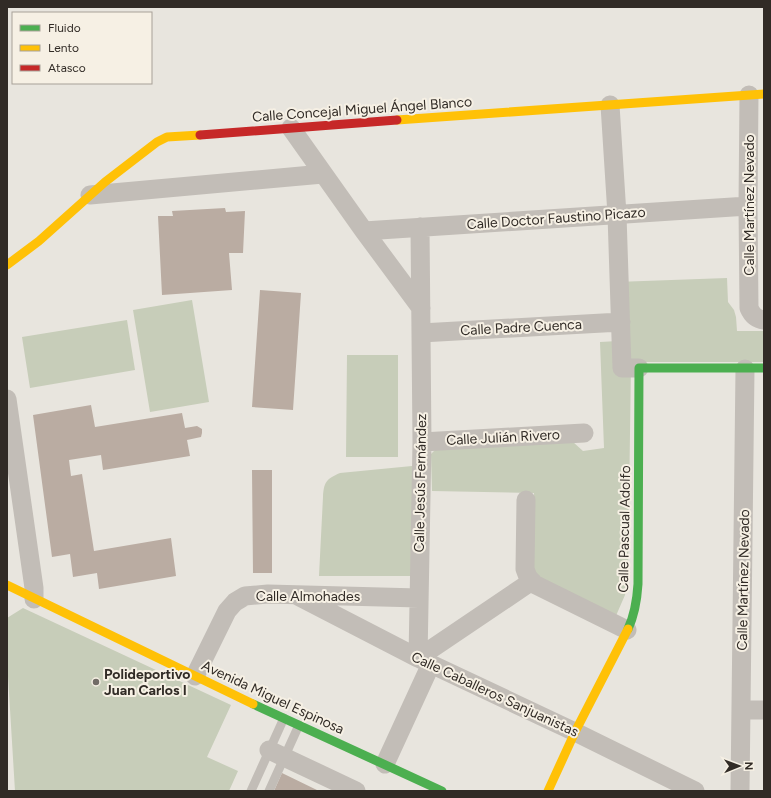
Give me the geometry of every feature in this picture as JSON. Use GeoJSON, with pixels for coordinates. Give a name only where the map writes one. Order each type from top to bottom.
{"type":"FeatureCollection","features":[{"type":"Feature","properties":{"kind":"street","name":"Calle Concejal Miguel Ángel Blanco"},"geometry":{"type":"LineString","coordinates":[[7,265],[30,250],[90,195],[157,142],[167,136],[757,95]]}},
{"type":"Feature","properties":{"kind":"street","name":"Calle Martínez Nevado"},"geometry":{"type":"LineString","coordinates":[[757,95],[748,206],[748,308],[758,317]]}},
{"type":"Feature","properties":{"kind":"street"},"geometry":{"type":"LineString","coordinates":[[610,105],[618,215],[622,368],[764,368]]}},
{"type":"Feature","properties":{"kind":"street"},"geometry":{"type":"LineString","coordinates":[[291,128],[421,308]]}},
{"type":"Feature","properties":{"kind":"street"},"geometry":{"type":"LineString","coordinates":[[90,195],[323,174]]}},
{"type":"Feature","properties":{"kind":"street","name":"Calle Doctor Faustino Picazo"},"geometry":{"type":"LineString","coordinates":[[364,231],[748,206]]}},
{"type":"Feature","properties":{"kind":"street","name":"Calle Jesús Fernández"},"geometry":{"type":"LineString","coordinates":[[420,227],[422,442],[419,598],[424,661]]}},
{"type":"Feature","properties":{"kind":"street"},"geometry":{"type":"LineString","coordinates":[[7,252],[16,253],[30,250]]}},
{"type":"Feature","properties":{"kind":"street","name":"Calle Padre Cuenca"},"geometry":{"type":"LineString","coordinates":[[421,333],[621,322]]}},
{"type":"Feature","properties":{"kind":"street","name":"Calle Pascual Adolfo"},"geometry":{"type":"LineString","coordinates":[[548,791],[575,732],[621,644],[637,601],[639,368]]}},
{"type":"Feature","properties":{"kind":"street","name":"Calle Martínez Nevado"},"geometry":{"type":"LineString","coordinates":[[740,791],[745,368]]}},
{"type":"Feature","properties":{"kind":"street"},"geometry":{"type":"LineString","coordinates":[[7,399],[34,588],[34,599]]}},
{"type":"Feature","properties":{"kind":"street","name":"Calle Julián Rivero"},"geometry":{"type":"LineString","coordinates":[[422,442],[584,433]]}},
{"type":"Feature","properties":{"kind":"street"},"geometry":{"type":"LineString","coordinates":[[526,500],[525,569],[528,577],[534,584],[627,630]]}},
{"type":"Feature","properties":{"kind":"street"},"geometry":{"type":"LineString","coordinates":[[385,764],[424,661],[532,582]]}},
{"type":"Feature","properties":{"kind":"street","name":"Avenida Miguel Espinosa"},"geometry":{"type":"LineString","coordinates":[[7,585],[195,676],[442,791]]}},
{"type":"Feature","properties":{"kind":"street","name":"Calle Almohades"},"geometry":{"type":"LineString","coordinates":[[195,676],[227,611],[245,596],[296,594],[419,598]]}},
{"type":"Feature","properties":{"kind":"street","name":"Calle Caballeros Sanjuanistas"},"geometry":{"type":"LineString","coordinates":[[296,594],[424,661],[575,732],[695,791]]}},
{"type":"Feature","properties":{"kind":"street"},"geometry":{"type":"LineString","coordinates":[[741,710],[764,710]]}},
{"type":"Feature","properties":{"kind":"street"},"geometry":{"type":"LineString","coordinates":[[277,754],[356,791]]}},
{"type":"Feature","properties":{"kind":"lane"},"geometry":{"type":"LineString","coordinates":[[269,791],[284,718]]}},
{"type":"Feature","properties":{"kind":"lane"},"geometry":{"type":"LineString","coordinates":[[251,791],[299,725]]}},
{"type":"Feature","properties":{"kind":"green space"},"geometry":{"type":"Polygon","coordinates":[[[727,278],[728,302],[734,310],[737,331],[764,331],[764,362],[631,362],[628,577],[625,595],[615,618],[536,577],[533,571],[534,493],[432,491],[431,454],[435,450],[573,442],[583,451],[604,448],[600,342],[618,341],[616,282],[727,278]]]}},
{"type":"Feature","properties":{"kind":"green space"},"geometry":{"type":"Polygon","coordinates":[[[192,300],[209,402],[150,412],[133,310],[192,300]]]}},
{"type":"Feature","properties":{"kind":"green space"},"geometry":{"type":"Polygon","coordinates":[[[127,320],[135,370],[30,388],[22,337],[127,320]]]}},
{"type":"Feature","properties":{"kind":"green space"},"geometry":{"type":"Polygon","coordinates":[[[347,355],[398,355],[398,457],[346,457],[347,355]]]}},
{"type":"Feature","properties":{"kind":"green space"},"geometry":{"type":"Polygon","coordinates":[[[412,466],[412,576],[319,576],[323,497],[325,484],[329,479],[340,473],[412,466]]]}},
{"type":"Feature","properties":{"kind":"green space","name":"Polideportivo Juan Carlos I"},"geometry":{"type":"Polygon","coordinates":[[[23,608],[231,705],[207,757],[238,771],[229,791],[15,791],[7,660],[7,618],[23,608]]]}},
{"type":"Feature","properties":{"kind":"building"},"geometry":{"type":"Polygon","coordinates":[[[225,208],[226,212],[245,211],[243,253],[229,253],[232,290],[162,295],[158,216],[173,216],[172,211],[225,208]]]}},
{"type":"Feature","properties":{"kind":"building"},"geometry":{"type":"Polygon","coordinates":[[[260,290],[301,293],[293,410],[252,407],[260,290]]]}},
{"type":"Feature","properties":{"kind":"building"},"geometry":{"type":"Polygon","coordinates":[[[91,405],[95,427],[182,413],[185,428],[197,426],[202,429],[201,437],[187,440],[190,456],[103,470],[101,455],[69,460],[71,476],[82,474],[94,551],[171,538],[176,576],[99,589],[97,573],[73,577],[70,554],[52,557],[33,415],[91,405]]]}},
{"type":"Feature","properties":{"kind":"building"},"geometry":{"type":"Polygon","coordinates":[[[252,470],[272,470],[272,573],[253,573],[252,470]]]}},
{"type":"Feature","properties":{"kind":"building"},"geometry":{"type":"Polygon","coordinates":[[[282,773],[319,791],[274,791],[282,773]]]}},
{"type":"Feature","properties":{"kind":"traffic: fast"},"geometry":{"type":"LineString","coordinates":[[628,629],[635,607],[638,584],[639,368],[764,368]]}},
{"type":"Feature","properties":{"kind":"traffic: fast"},"geometry":{"type":"LineString","coordinates":[[253,704],[442,791]]}},
{"type":"Feature","properties":{"kind":"traffic: slow"},"geometry":{"type":"LineString","coordinates":[[397,120],[764,94]]}},
{"type":"Feature","properties":{"kind":"traffic: slow"},"geometry":{"type":"LineString","coordinates":[[7,265],[39,241],[105,182],[157,142],[167,137],[200,135]]}},
{"type":"Feature","properties":{"kind":"traffic: slow"},"geometry":{"type":"LineString","coordinates":[[7,585],[253,704]]}},
{"type":"Feature","properties":{"kind":"traffic: slow"},"geometry":{"type":"LineString","coordinates":[[548,791],[575,732],[628,629]]}},
{"type":"Feature","properties":{"kind":"traffic: jam"},"geometry":{"type":"LineString","coordinates":[[200,135],[397,120]]}},
{"type":"Feature","properties":{"kind":"place","name":"Polideportivo Juan Carlos I"},"geometry":{"type":"Point","coordinates":[96,682]}}]}
